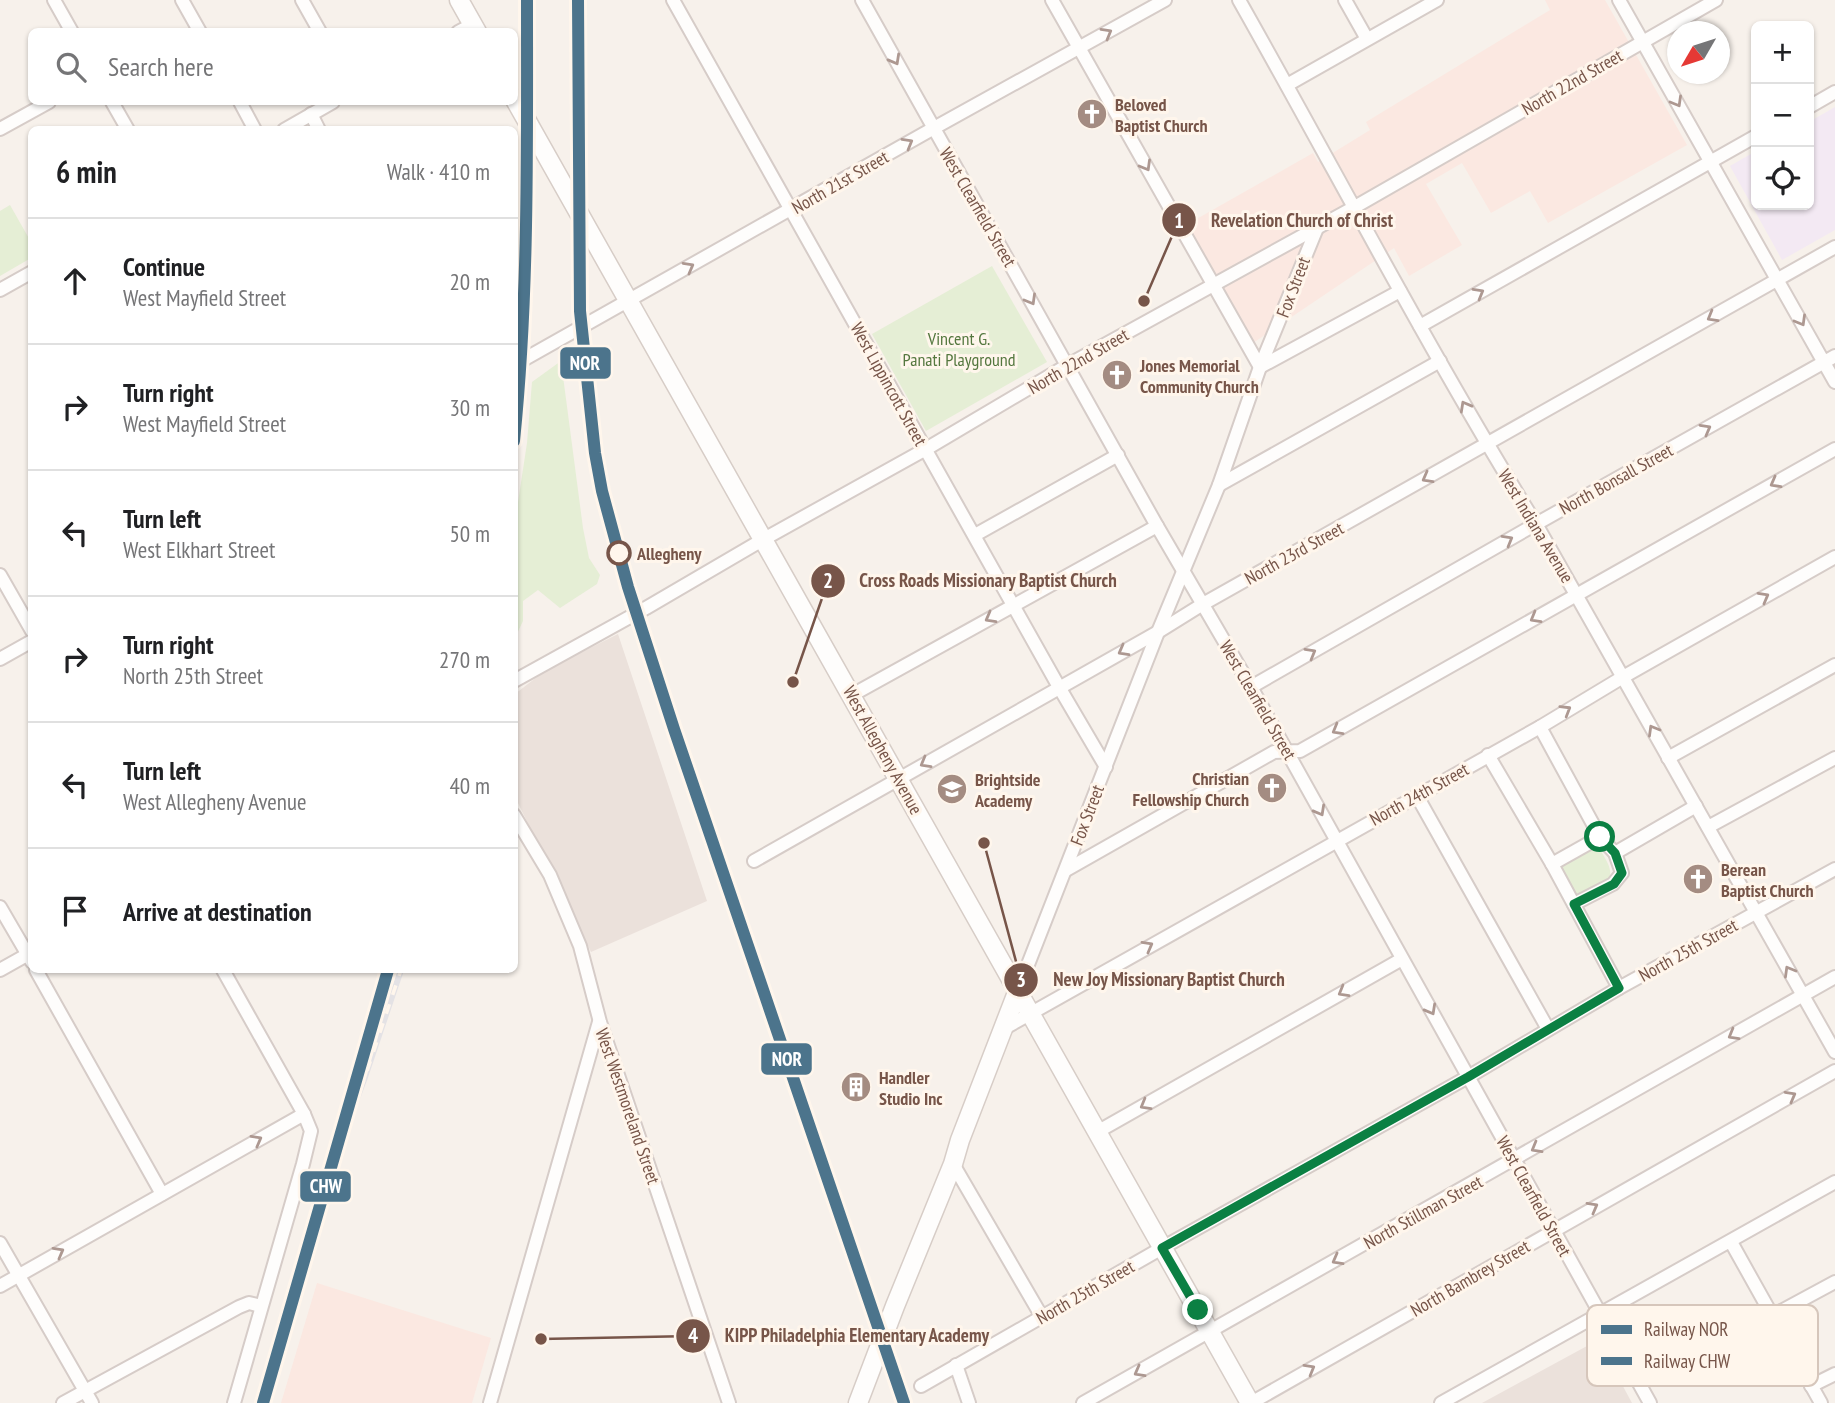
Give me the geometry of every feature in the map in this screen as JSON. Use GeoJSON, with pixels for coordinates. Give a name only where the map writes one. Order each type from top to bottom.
{"type":"FeatureCollection","features":[{"type":"Feature","properties":{"kind":"main road"},"geometry":{"type":"LineString","coordinates":[[460,0],[470,28]]}},
{"type":"Feature","properties":{"kind":"main road","name":"West Allegheny Avenue"},"geometry":{"type":"LineString","coordinates":[[518,105],[1251,1403]]}},
{"type":"Feature","properties":{"kind":"main road","name":"Fox Street"},"geometry":{"type":"LineString","coordinates":[[858,1403],[953,1164],[1018,990]]}},
{"type":"Feature","properties":{"kind":"street"},"geometry":{"type":"LineString","coordinates":[[54,0],[70,28]]}},
{"type":"Feature","properties":{"kind":"street"},"geometry":{"type":"LineString","coordinates":[[182,0],[198,28]]}},
{"type":"Feature","properties":{"kind":"street"},"geometry":{"type":"LineString","coordinates":[[302,0],[318,28]]}},
{"type":"Feature","properties":{"kind":"street","name":"West Lippincott Street"},"geometry":{"type":"LineString","coordinates":[[673,0],[1106,767]]}},
{"type":"Feature","properties":{"kind":"street","name":"West Clearfield Street"},"geometry":{"type":"LineString","coordinates":[[862,0],[1157,526],[1251,687],[1595,1305]]}},
{"type":"Feature","properties":{"kind":"street"},"geometry":{"type":"LineString","coordinates":[[1052,0],[1260,367],[1400,291]]}},
{"type":"Feature","properties":{"kind":"street","name":"North 21st Street"},"geometry":{"type":"LineString","coordinates":[[518,363],[1165,0]]}},
{"type":"Feature","properties":{"kind":"street","name":"West Indiana Avenue"},"geometry":{"type":"LineString","coordinates":[[1239,0],[1487,445],[1536,524],[1835,1052]]}},
{"type":"Feature","properties":{"kind":"street"},"geometry":{"type":"LineString","coordinates":[[1345,0],[1367,39]]}},
{"type":"Feature","properties":{"kind":"street"},"geometry":{"type":"LineString","coordinates":[[1287,85],[1437,0]]}},
{"type":"Feature","properties":{"kind":"street"},"geometry":{"type":"LineString","coordinates":[[1619,0],[1777,280],[1830,359],[1835,382]]}},
{"type":"Feature","properties":{"kind":"street","name":"North 22nd Street"},"geometry":{"type":"LineString","coordinates":[[518,679],[1716,0]]}},
{"type":"Feature","properties":{"kind":"street"},"geometry":{"type":"LineString","coordinates":[[1814,104],[1835,92]]}},
{"type":"Feature","properties":{"kind":"street"},"geometry":{"type":"LineString","coordinates":[[0,129],[44,105]]}},
{"type":"Feature","properties":{"kind":"street"},"geometry":{"type":"LineString","coordinates":[[114,105],[126,126]]}},
{"type":"Feature","properties":{"kind":"street"},"geometry":{"type":"LineString","coordinates":[[242,105],[254,126]]}},
{"type":"Feature","properties":{"kind":"street"},"geometry":{"type":"LineString","coordinates":[[291,126],[327,105]]}},
{"type":"Feature","properties":{"kind":"street"},"geometry":{"type":"LineString","coordinates":[[311,114],[317,126]]}},
{"type":"Feature","properties":{"kind":"street"},"geometry":{"type":"LineString","coordinates":[[1420,326],[1751,139]]}},
{"type":"Feature","properties":{"kind":"street","name":"Fox Street"},"geometry":{"type":"LineString","coordinates":[[1018,990],[1158,632],[1219,485],[1260,367],[1317,228]]}},
{"type":"Feature","properties":{"kind":"street","name":"North 23rd Street"},"geometry":{"type":"LineString","coordinates":[[754,861],[1835,247]]}},
{"type":"Feature","properties":{"kind":"street"},"geometry":{"type":"LineString","coordinates":[[0,290],[28,275]]}},
{"type":"Feature","properties":{"kind":"street","name":"North Bonsall Street"},"geometry":{"type":"LineString","coordinates":[[1251,687],[1830,359]]}},
{"type":"Feature","properties":{"kind":"street"},"geometry":{"type":"LineString","coordinates":[[1219,485],[1440,361]]}},
{"type":"Feature","properties":{"kind":"street"},"geometry":{"type":"LineString","coordinates":[[1066,870],[1274,752],[1300,751],[1835,449]]}},
{"type":"Feature","properties":{"kind":"street"},"geometry":{"type":"LineString","coordinates":[[975,536],[1118,455]]}},
{"type":"Feature","properties":{"kind":"street"},"geometry":{"type":"LineString","coordinates":[[852,695],[1157,526]]}},
{"type":"Feature","properties":{"kind":"street","name":"North 24th Street"},"geometry":{"type":"LineString","coordinates":[[1003,1029],[1540,727],[1835,557]]}},
{"type":"Feature","properties":{"kind":"street"},"geometry":{"type":"LineString","coordinates":[[0,575],[28,624]]}},
{"type":"Feature","properties":{"kind":"street"},"geometry":{"type":"LineString","coordinates":[[0,659],[28,643]]}},
{"type":"Feature","properties":{"kind":"street"},"geometry":{"type":"LineString","coordinates":[[1668,758],[1835,664]]}},
{"type":"Feature","properties":{"kind":"street"},"geometry":{"type":"LineString","coordinates":[[1540,727],[1600,837],[1615,853],[1622,873],[1614,884],[1574,904]]}},
{"type":"Feature","properties":{"kind":"street"},"geometry":{"type":"LineString","coordinates":[[1489,755],[1619,988]]}},
{"type":"Feature","properties":{"kind":"street"},"geometry":{"type":"LineString","coordinates":[[1708,827],[1835,758]]}},
{"type":"Feature","properties":{"kind":"street"},"geometry":{"type":"LineString","coordinates":[[1417,796],[1548,1029]]}},
{"type":"Feature","properties":{"kind":"street"},"geometry":{"type":"LineString","coordinates":[[1615,853],[1696,806]]}},
{"type":"Feature","properties":{"kind":"street","name":"West Westmoreland Street"},"geometry":{"type":"LineString","coordinates":[[518,822],[550,875],[580,946],[600,1022],[729,1403]]}},
{"type":"Feature","properties":{"kind":"street"},"geometry":{"type":"LineString","coordinates":[[1552,864],[1600,837]]}},
{"type":"Feature","properties":{"kind":"street","name":"North 25th Street"},"geometry":{"type":"LineString","coordinates":[[921,1386],[1468,1077],[1619,988],[1835,869]]}},
{"type":"Feature","properties":{"kind":"street"},"geometry":{"type":"LineString","coordinates":[[0,907],[28,953]]}},
{"type":"Feature","properties":{"kind":"street"},"geometry":{"type":"LineString","coordinates":[[0,970],[28,957]]}},
{"type":"Feature","properties":{"kind":"street"},"geometry":{"type":"LineString","coordinates":[[1097,1132],[1402,959]]}},
{"type":"Feature","properties":{"kind":"street"},"geometry":{"type":"LineString","coordinates":[[38,973],[162,1194]]}},
{"type":"Feature","properties":{"kind":"street"},"geometry":{"type":"LineString","coordinates":[[225,973],[311,1131],[234,1403]]}},
{"type":"Feature","properties":{"kind":"street","name":"North Stillman Street"},"geometry":{"type":"LineString","coordinates":[[1083,1403],[1835,977]]}},
{"type":"Feature","properties":{"kind":"street"},"geometry":{"type":"LineString","coordinates":[[489,1403],[600,1022]]}},
{"type":"Feature","properties":{"kind":"street","name":"North Bambrey Street"},"geometry":{"type":"LineString","coordinates":[[1251,1403],[1835,1071]]}},
{"type":"Feature","properties":{"kind":"street"},"geometry":{"type":"LineString","coordinates":[[0,1286],[304,1114]]}},
{"type":"Feature","properties":{"kind":"street"},"geometry":{"type":"LineString","coordinates":[[953,1164],[1042,1317]]}},
{"type":"Feature","properties":{"kind":"street"},"geometry":{"type":"LineString","coordinates":[[1614,1305],[1835,1182]]}},
{"type":"Feature","properties":{"kind":"street"},"geometry":{"type":"LineString","coordinates":[[0,1242],[92,1403]]}},
{"type":"Feature","properties":{"kind":"street"},"geometry":{"type":"LineString","coordinates":[[1731,1242],[1766,1305]]}},
{"type":"Feature","properties":{"kind":"street"},"geometry":{"type":"LineString","coordinates":[[1792,1305],[1835,1282]]}},
{"type":"Feature","properties":{"kind":"street"},"geometry":{"type":"LineString","coordinates":[[63,1403],[239,1307],[248,1303],[261,1306]]}},
{"type":"Feature","properties":{"kind":"street"},"geometry":{"type":"LineString","coordinates":[[1441,1403],[1587,1320]]}},
{"type":"Feature","properties":{"kind":"street"},"geometry":{"type":"LineString","coordinates":[[956,1365],[969,1403]]}},
{"type":"Feature","properties":{"kind":"street"},"geometry":{"type":"LineString","coordinates":[[1818,1382],[1835,1374]]}},
{"type":"Feature","properties":{"kind":"street","name":"West Clearfield Street"},"geometry":{"type":"LineString","coordinates":[[1640,1386],[1650,1403]]}},
{"type":"Feature","properties":{"kind":"street"},"geometry":{"type":"LineString","coordinates":[[1811,1386],[1821,1403]]}},
{"type":"Feature","properties":{"kind":"shaded area"},"geometry":{"type":"Polygon","coordinates":[[[1545,0],[1605,0],[1687,145],[1548,223],[1530,191],[1491,213],[1462,163],[1426,184],[1462,245],[1409,276],[1394,248],[1253,343],[1186,225],[1313,153],[1318,162],[1370,130],[1366,122],[1550,10],[1545,0]]]}},
{"type":"Feature","properties":{"kind":"shaded area"},"geometry":{"type":"Polygon","coordinates":[[[1835,107],[1835,230],[1782,260],[1754,210],[1814,210],[1814,119],[1835,107]]]}},
{"type":"Feature","properties":{"kind":"shaded area"},"geometry":{"type":"Polygon","coordinates":[[[1751,154],[1751,204],[1730,166],[1751,154]]]}},
{"type":"Feature","properties":{"kind":"shaded area"},"geometry":{"type":"Polygon","coordinates":[[[618,634],[707,901],[591,952],[518,803],[518,692],[546,670],[618,634]]]}},
{"type":"Feature","properties":{"kind":"shaded area"},"geometry":{"type":"Polygon","coordinates":[[[317,1283],[491,1338],[472,1403],[281,1403],[317,1283]]]}},
{"type":"Feature","properties":{"kind":"shaded area"},"geometry":{"type":"Polygon","coordinates":[[[1587,1346],[1587,1386],[1623,1386],[1632,1403],[1482,1403],[1587,1346]]]}},
{"type":"Feature","properties":{"kind":"green space"},"geometry":{"type":"Polygon","coordinates":[[[10,205],[28,237],[28,260],[0,276],[0,211],[10,205]]]}},
{"type":"Feature","properties":{"kind":"green space","name":"Vincent G. Panati Playground"},"geometry":{"type":"Polygon","coordinates":[[[992,266],[1047,362],[926,431],[872,334],[992,266]]]}},
{"type":"Feature","properties":{"kind":"green space"},"geometry":{"type":"Polygon","coordinates":[[[561,361],[583,528],[589,558],[600,575],[597,584],[560,608],[538,590],[523,601],[523,621],[518,632],[518,502],[532,382],[561,361]]]}},
{"type":"Feature","properties":{"kind":"green space"},"geometry":{"type":"Polygon","coordinates":[[[1598,846],[1609,866],[1609,879],[1577,897],[1560,867],[1598,846]]]}},
{"type":"Feature","properties":{"kind":"railway"},"geometry":{"type":"LineString","coordinates":[[325,1183],[400,973]]}},
{"type":"Feature","properties":{"kind":"rail line","name":"CHW"},"geometry":{"type":"LineString","coordinates":[[518,397],[525,276],[527,0]]}},
{"type":"Feature","properties":{"kind":"rail line","name":"NOR"},"geometry":{"type":"LineString","coordinates":[[578,0],[580,311],[595,453],[602,491],[628,587],[674,729],[904,1403]]}},
{"type":"Feature","properties":{"kind":"rail line","name":"CHW"},"geometry":{"type":"LineString","coordinates":[[263,1403],[387,973]]}},
{"type":"Feature","properties":{"kind":"place","name":"Beloved Baptist Church"},"geometry":{"type":"Point","coordinates":[1092,114]}},
{"type":"Feature","properties":{"kind":"place","name":"Revelation Church of Christ"},"geometry":{"type":"Point","coordinates":[1144,301]}},
{"type":"Feature","properties":{"kind":"place","name":"Jones Memorial Community Church"},"geometry":{"type":"Point","coordinates":[1117,375]}},
{"type":"Feature","properties":{"kind":"place","name":"Allegheny"},"geometry":{"type":"Point","coordinates":[619,553]}},
{"type":"Feature","properties":{"kind":"place","name":"Cross Roads Missionary Baptist Church"},"geometry":{"type":"Point","coordinates":[793,682]}},
{"type":"Feature","properties":{"kind":"place","name":"Christian Fellowship Church"},"geometry":{"type":"Point","coordinates":[1272,788]}},
{"type":"Feature","properties":{"kind":"place","name":"Brightside Academy"},"geometry":{"type":"Point","coordinates":[952,789]}},
{"type":"Feature","properties":{"kind":"place","name":"New Joy Missionary Baptist Church"},"geometry":{"type":"Point","coordinates":[984,843]}},
{"type":"Feature","properties":{"kind":"place","name":"Berean Baptist Church"},"geometry":{"type":"Point","coordinates":[1698,879]}},
{"type":"Feature","properties":{"kind":"place","name":"Handler Studio Inc"},"geometry":{"type":"Point","coordinates":[856,1087]}},
{"type":"Feature","properties":{"kind":"place","name":"KIPP Philadelphia Elementary Academy"},"geometry":{"type":"Point","coordinates":[541,1339]}},
{"type":"Feature","properties":{"kind":"route"},"geometry":{"type":"LineString","coordinates":[[1198,1310],[1162,1248],[1468,1077],[1619,988],[1574,904],[1614,884],[1622,873],[1615,853],[1600,837]]}}]}
